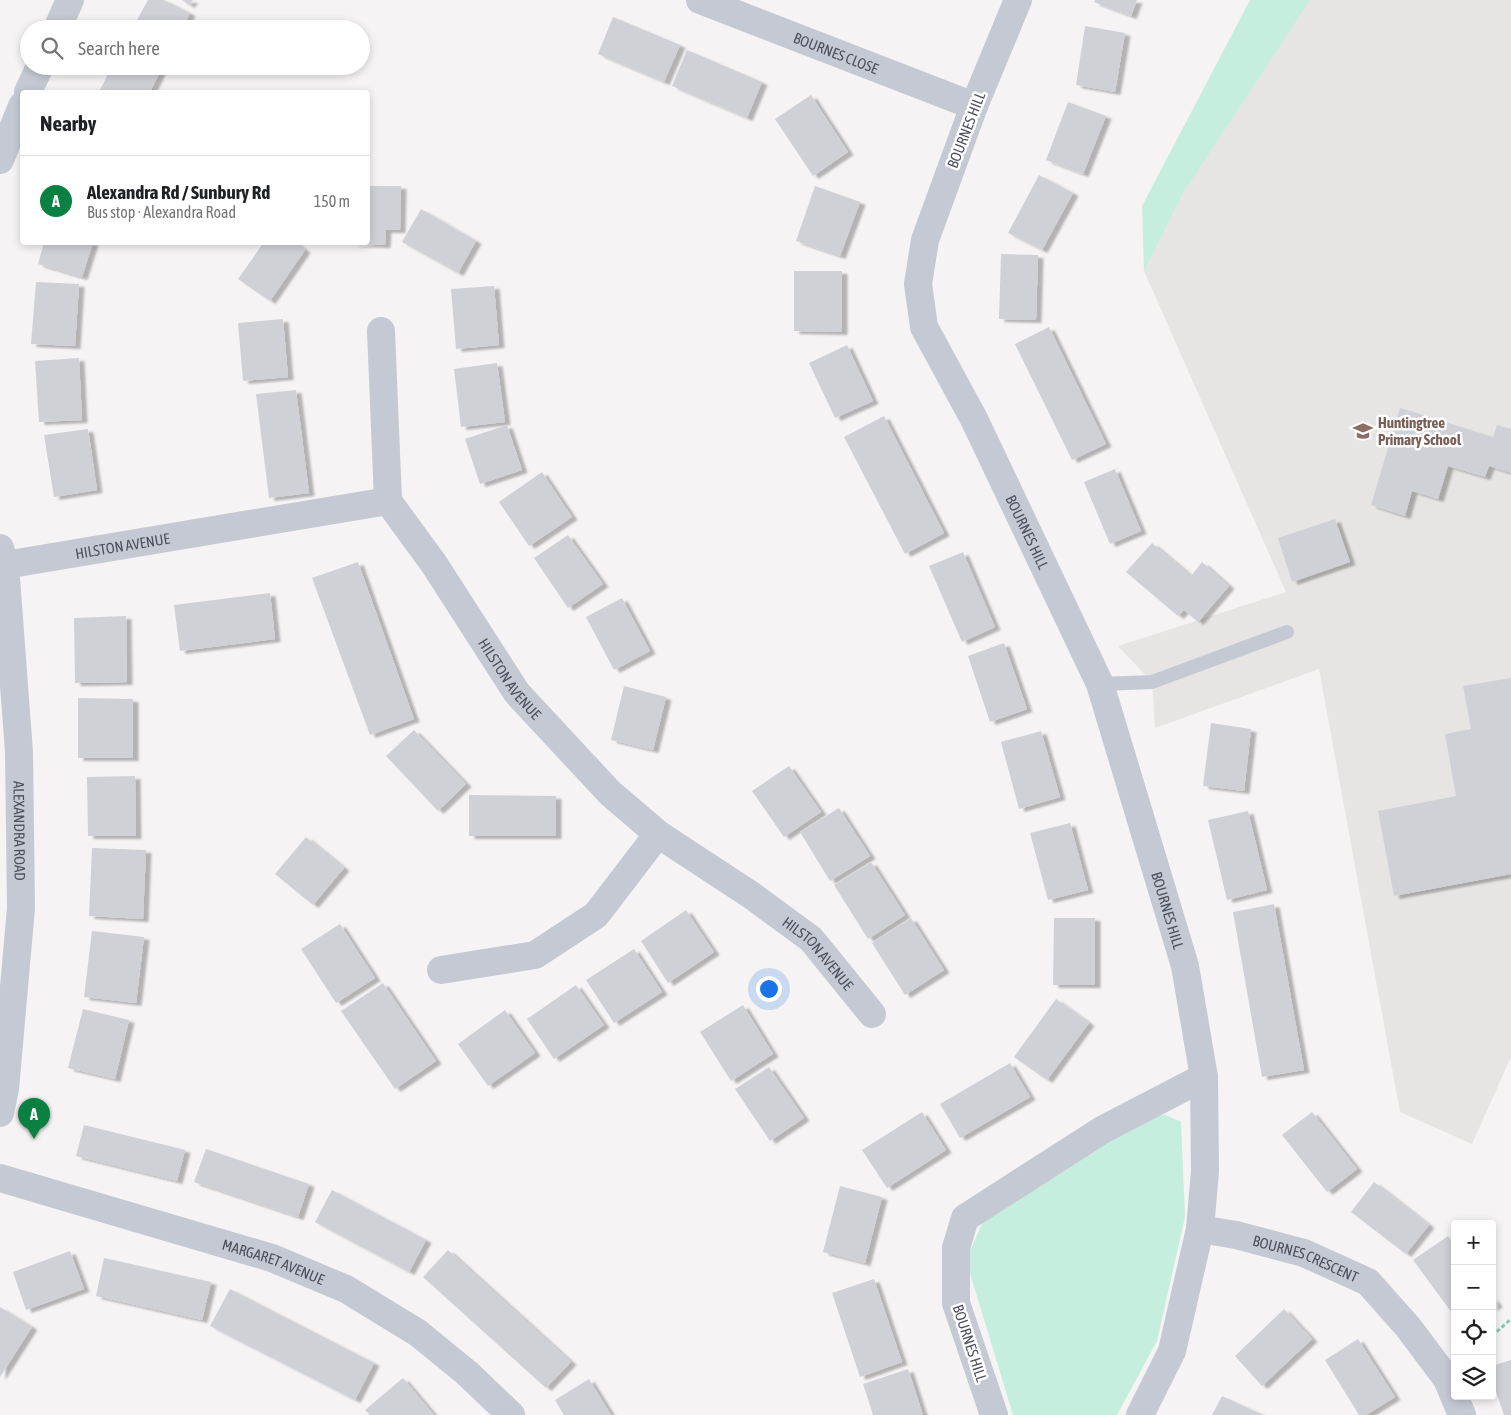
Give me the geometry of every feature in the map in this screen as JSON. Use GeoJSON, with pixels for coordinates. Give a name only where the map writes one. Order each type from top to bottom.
{"type":"FeatureCollection","features":[{"type":"Feature","properties":{"kind":"street"},"geometry":{"type":"LineString","coordinates":[[61,20],[70,0]]}},
{"type":"Feature","properties":{"kind":"street","name":"BOURNES CLOSE"},"geometry":{"type":"LineString","coordinates":[[700,0],[974,106]]}},
{"type":"Feature","properties":{"kind":"street","name":"BOURNES HILL"},"geometry":{"type":"LineString","coordinates":[[1018,0],[974,106],[925,240],[918,284],[924,327],[974,419],[1100,684],[1185,966],[1204,1077],[1205,1171],[1200,1229],[1172,1351],[1140,1415]]}},
{"type":"Feature","properties":{"kind":"street"},"geometry":{"type":"LineString","coordinates":[[29,90],[36,75]]}},
{"type":"Feature","properties":{"kind":"street"},"geometry":{"type":"LineString","coordinates":[[0,160],[20,111]]}},
{"type":"Feature","properties":{"kind":"street"},"geometry":{"type":"LineString","coordinates":[[381,332],[388,501]]}},
{"type":"Feature","properties":{"kind":"street","name":"HILSTON AVENUE"},"geometry":{"type":"LineString","coordinates":[[3,557],[388,501],[434,564],[517,693],[610,793],[658,834],[751,896],[811,939],[872,1014]]}},
{"type":"Feature","properties":{"kind":"street","name":"ALEXANDRA ROAD"},"geometry":{"type":"LineString","coordinates":[[0,1113],[5,1090],[21,908],[19,752],[3,557]]}},
{"type":"Feature","properties":{"kind":"street"},"geometry":{"type":"LineString","coordinates":[[441,970],[535,955],[596,915],[658,834]]}},
{"type":"Feature","properties":{"kind":"street","name":"BOURNES HILL"},"geometry":{"type":"LineString","coordinates":[[994,1415],[956,1303],[956,1248],[964,1218],[1102,1130],[1204,1077]]}},
{"type":"Feature","properties":{"kind":"street","name":"MARGARET AVENUE"},"geometry":{"type":"LineString","coordinates":[[0,1178],[272,1258],[346,1289],[418,1332],[467,1373],[510,1415]]}},
{"type":"Feature","properties":{"kind":"street","name":"BOURNES CRESCENT"},"geometry":{"type":"LineString","coordinates":[[1200,1229],[1236,1235],[1304,1253],[1368,1282],[1408,1326],[1447,1379],[1462,1415]]}},
{"type":"Feature","properties":{"kind":"lane"},"geometry":{"type":"LineString","coordinates":[[1100,684],[1152,682],[1287,632]]}},
{"type":"Feature","properties":{"kind":"path"},"geometry":{"type":"LineString","coordinates":[[1496,1332],[1511,1318]]}},
{"type":"Feature","properties":{"kind":"shaded area","name":"Huntingtree Primary School"},"geometry":{"type":"Polygon","coordinates":[[[1275,0],[1511,0],[1511,1057],[1472,1144],[1400,1112],[1319,669],[1155,728],[1152,682],[1118,646],[1286,592],[1144,271],[1149,214],[1275,0]]]}},
{"type":"Feature","properties":{"kind":"green space"},"geometry":{"type":"Polygon","coordinates":[[[1250,0],[1310,0],[1183,193],[1144,271],[1142,206],[1250,0]]]}},
{"type":"Feature","properties":{"kind":"green space"},"geometry":{"type":"Polygon","coordinates":[[[1148,1114],[1166,1115],[1181,1122],[1185,1217],[1157,1341],[1117,1415],[1013,1415],[966,1260],[984,1219],[1148,1114]]]}},
{"type":"Feature","properties":{"kind":"building"},"geometry":{"type":"Polygon","coordinates":[[[148,0],[164,0],[190,13],[186,20],[137,20],[148,0]]]}},
{"type":"Feature","properties":{"kind":"building"},"geometry":{"type":"Polygon","coordinates":[[[182,0],[193,0],[189,5],[182,0]]]}},
{"type":"Feature","properties":{"kind":"building"},"geometry":{"type":"Polygon","coordinates":[[[1095,0],[1137,0],[1131,16],[1094,2],[1095,0]]]}},
{"type":"Feature","properties":{"kind":"building"},"geometry":{"type":"Polygon","coordinates":[[[613,17],[680,45],[664,82],[598,54],[613,17]]]}},
{"type":"Feature","properties":{"kind":"building"},"geometry":{"type":"Polygon","coordinates":[[[1085,26],[1125,33],[1115,92],[1076,85],[1085,26]]]}},
{"type":"Feature","properties":{"kind":"building"},"geometry":{"type":"Polygon","coordinates":[[[687,50],[762,82],[747,118],[672,86],[687,50]]]}},
{"type":"Feature","properties":{"kind":"building"},"geometry":{"type":"Polygon","coordinates":[[[108,75],[158,75],[151,90],[100,90],[108,75]]]}},
{"type":"Feature","properties":{"kind":"building"},"geometry":{"type":"Polygon","coordinates":[[[811,95],[848,152],[813,176],[775,119],[811,95]]]}},
{"type":"Feature","properties":{"kind":"building"},"geometry":{"type":"Polygon","coordinates":[[[1068,102],[1106,116],[1083,174],[1046,160],[1068,102]]]}},
{"type":"Feature","properties":{"kind":"building"},"geometry":{"type":"Polygon","coordinates":[[[1039,175],[1073,193],[1042,250],[1008,233],[1039,175]]]}},
{"type":"Feature","properties":{"kind":"building"},"geometry":{"type":"Polygon","coordinates":[[[370,186],[401,186],[400,230],[386,230],[385,245],[370,245],[370,186]]]}},
{"type":"Feature","properties":{"kind":"building"},"geometry":{"type":"Polygon","coordinates":[[[815,186],[860,202],[840,256],[796,241],[815,186]]]}},
{"type":"Feature","properties":{"kind":"building"},"geometry":{"type":"Polygon","coordinates":[[[421,209],[476,241],[458,273],[402,242],[421,209]]]}},
{"type":"Feature","properties":{"kind":"building"},"geometry":{"type":"Polygon","coordinates":[[[43,245],[92,245],[82,277],[38,264],[43,245]]]}},
{"type":"Feature","properties":{"kind":"building"},"geometry":{"type":"Polygon","coordinates":[[[262,245],[299,245],[305,250],[270,301],[238,279],[262,245]]]}},
{"type":"Feature","properties":{"kind":"building"},"geometry":{"type":"Polygon","coordinates":[[[1001,254],[1038,255],[1036,320],[999,319],[1001,254]]]}},
{"type":"Feature","properties":{"kind":"building"},"geometry":{"type":"Polygon","coordinates":[[[794,271],[842,271],[842,332],[794,331],[794,271]]]}},
{"type":"Feature","properties":{"kind":"building"},"geometry":{"type":"Polygon","coordinates":[[[36,282],[79,284],[75,346],[31,344],[36,282]]]}},
{"type":"Feature","properties":{"kind":"building"},"geometry":{"type":"Polygon","coordinates":[[[494,286],[499,345],[456,349],[451,289],[494,286]]]}},
{"type":"Feature","properties":{"kind":"building"},"geometry":{"type":"Polygon","coordinates":[[[283,319],[288,377],[243,381],[238,323],[283,319]]]}},
{"type":"Feature","properties":{"kind":"building"},"geometry":{"type":"Polygon","coordinates":[[[1049,327],[1106,444],[1072,460],[1015,344],[1049,327]]]}},
{"type":"Feature","properties":{"kind":"building"},"geometry":{"type":"Polygon","coordinates":[[[847,345],[873,401],[835,418],[809,363],[847,345]]]}},
{"type":"Feature","properties":{"kind":"building"},"geometry":{"type":"Polygon","coordinates":[[[79,358],[82,420],[39,422],[35,361],[79,358]]]}},
{"type":"Feature","properties":{"kind":"building"},"geometry":{"type":"Polygon","coordinates":[[[497,363],[505,422],[461,427],[454,369],[497,363]]]}},
{"type":"Feature","properties":{"kind":"building"},"geometry":{"type":"Polygon","coordinates":[[[296,390],[309,493],[269,498],[256,394],[296,390]]]}},
{"type":"Feature","properties":{"kind":"building"},"geometry":{"type":"Polygon","coordinates":[[[1400,408],[1493,437],[1497,425],[1511,429],[1511,473],[1489,466],[1485,477],[1448,466],[1438,499],[1412,491],[1405,516],[1371,505],[1400,408]]]}},
{"type":"Feature","properties":{"kind":"building"},"geometry":{"type":"Polygon","coordinates":[[[884,416],[944,533],[905,554],[844,437],[884,416]]]}},
{"type":"Feature","properties":{"kind":"building"},"geometry":{"type":"Polygon","coordinates":[[[507,425],[522,470],[480,484],[465,439],[507,425]]]}},
{"type":"Feature","properties":{"kind":"building"},"geometry":{"type":"Polygon","coordinates":[[[88,429],[97,490],[54,497],[44,435],[88,429]]]}},
{"type":"Feature","properties":{"kind":"building"},"geometry":{"type":"Polygon","coordinates":[[[1115,469],[1141,531],[1110,544],[1084,482],[1115,469]]]}},
{"type":"Feature","properties":{"kind":"building"},"geometry":{"type":"Polygon","coordinates":[[[542,472],[572,517],[529,546],[499,502],[542,472]]]}},
{"type":"Feature","properties":{"kind":"building"},"geometry":{"type":"Polygon","coordinates":[[[1335,519],[1350,562],[1292,582],[1278,538],[1335,519]]]}},
{"type":"Feature","properties":{"kind":"building"},"geometry":{"type":"Polygon","coordinates":[[[568,535],[603,584],[568,608],[534,558],[568,535]]]}},
{"type":"Feature","properties":{"kind":"building"},"geometry":{"type":"Polygon","coordinates":[[[1152,543],[1191,576],[1202,562],[1229,586],[1198,622],[1184,610],[1178,616],[1126,572],[1152,543]]]}},
{"type":"Feature","properties":{"kind":"building"},"geometry":{"type":"Polygon","coordinates":[[[963,552],[995,627],[962,642],[929,566],[963,552]]]}},
{"type":"Feature","properties":{"kind":"building"},"geometry":{"type":"Polygon","coordinates":[[[358,562],[414,719],[370,735],[312,578],[358,562]]]}},
{"type":"Feature","properties":{"kind":"building"},"geometry":{"type":"Polygon","coordinates":[[[270,593],[275,639],[180,651],[174,605],[270,593]]]}},
{"type":"Feature","properties":{"kind":"building"},"geometry":{"type":"Polygon","coordinates":[[[622,598],[650,651],[614,670],[586,617],[622,598]]]}},
{"type":"Feature","properties":{"kind":"building"},"geometry":{"type":"Polygon","coordinates":[[[126,616],[127,682],[75,683],[74,618],[126,616]]]}},
{"type":"Feature","properties":{"kind":"building"},"geometry":{"type":"Polygon","coordinates":[[[1004,643],[1027,709],[990,722],[968,656],[1004,643]]]}},
{"type":"Feature","properties":{"kind":"building"},"geometry":{"type":"Polygon","coordinates":[[[1511,678],[1511,874],[1394,896],[1378,811],[1456,796],[1445,734],[1471,729],[1463,686],[1511,678]]]}},
{"type":"Feature","properties":{"kind":"building"},"geometry":{"type":"Polygon","coordinates":[[[624,686],[666,697],[653,750],[611,740],[624,686]]]}},
{"type":"Feature","properties":{"kind":"building"},"geometry":{"type":"Polygon","coordinates":[[[78,698],[133,699],[133,758],[78,758],[78,698]]]}},
{"type":"Feature","properties":{"kind":"building"},"geometry":{"type":"Polygon","coordinates":[[[1211,723],[1251,729],[1244,791],[1203,786],[1211,723]]]}},
{"type":"Feature","properties":{"kind":"building"},"geometry":{"type":"Polygon","coordinates":[[[414,730],[466,784],[438,811],[386,756],[414,730]]]}},
{"type":"Feature","properties":{"kind":"building"},"geometry":{"type":"Polygon","coordinates":[[[1041,731],[1060,797],[1019,809],[1001,742],[1041,731]]]}},
{"type":"Feature","properties":{"kind":"building"},"geometry":{"type":"Polygon","coordinates":[[[789,766],[821,812],[784,837],[752,791],[789,766]]]}},
{"type":"Feature","properties":{"kind":"building"},"geometry":{"type":"Polygon","coordinates":[[[135,776],[136,836],[88,836],[87,777],[135,776]]]}},
{"type":"Feature","properties":{"kind":"building"},"geometry":{"type":"Polygon","coordinates":[[[469,795],[556,796],[556,836],[469,836],[469,795]]]}},
{"type":"Feature","properties":{"kind":"building"},"geometry":{"type":"Polygon","coordinates":[[[839,808],[870,856],[830,881],[800,832],[839,808]]]}},
{"type":"Feature","properties":{"kind":"building"},"geometry":{"type":"Polygon","coordinates":[[[1248,811],[1267,890],[1227,900],[1208,820],[1248,811]]]}},
{"type":"Feature","properties":{"kind":"building"},"geometry":{"type":"Polygon","coordinates":[[[1070,823],[1088,890],[1048,900],[1030,833],[1070,823]]]}},
{"type":"Feature","properties":{"kind":"building"},"geometry":{"type":"Polygon","coordinates":[[[306,837],[344,868],[313,905],[275,874],[306,837]]]}},
{"type":"Feature","properties":{"kind":"building"},"geometry":{"type":"Polygon","coordinates":[[[92,848],[146,850],[143,919],[89,916],[92,848]]]}},
{"type":"Feature","properties":{"kind":"building"},"geometry":{"type":"Polygon","coordinates":[[[871,862],[905,915],[868,939],[834,885],[871,862]]]}},
{"type":"Feature","properties":{"kind":"building"},"geometry":{"type":"Polygon","coordinates":[[[1274,904],[1304,1070],[1262,1077],[1233,912],[1274,904]]]}},
{"type":"Feature","properties":{"kind":"building"},"geometry":{"type":"Polygon","coordinates":[[[686,910],[714,952],[668,983],[641,941],[686,910]]]}},
{"type":"Feature","properties":{"kind":"building"},"geometry":{"type":"Polygon","coordinates":[[[911,918],[944,970],[905,995],[872,943],[911,918]]]}},
{"type":"Feature","properties":{"kind":"building"},"geometry":{"type":"Polygon","coordinates":[[[1054,918],[1095,918],[1095,985],[1053,985],[1054,918]]]}},
{"type":"Feature","properties":{"kind":"building"},"geometry":{"type":"Polygon","coordinates":[[[340,924],[375,978],[336,1003],[301,949],[340,924]]]}},
{"type":"Feature","properties":{"kind":"building"},"geometry":{"type":"Polygon","coordinates":[[[92,931],[144,937],[136,1003],[84,997],[92,931]]]}},
{"type":"Feature","properties":{"kind":"building"},"geometry":{"type":"Polygon","coordinates":[[[634,949],[662,992],[614,1023],[586,980],[634,949]]]}},
{"type":"Feature","properties":{"kind":"building"},"geometry":{"type":"Polygon","coordinates":[[[383,983],[436,1061],[395,1089],[341,1011],[383,983]]]}},
{"type":"Feature","properties":{"kind":"building"},"geometry":{"type":"Polygon","coordinates":[[[576,985],[604,1025],[554,1059],[527,1019],[576,985]]]}},
{"type":"Feature","properties":{"kind":"building"},"geometry":{"type":"Polygon","coordinates":[[[1056,999],[1089,1023],[1047,1080],[1014,1057],[1056,999]]]}},
{"type":"Feature","properties":{"kind":"building"},"geometry":{"type":"Polygon","coordinates":[[[743,1005],[773,1054],[731,1081],[700,1032],[743,1005]]]}},
{"type":"Feature","properties":{"kind":"building"},"geometry":{"type":"Polygon","coordinates":[[[83,1009],[129,1020],[115,1079],[68,1068],[83,1009]]]}},
{"type":"Feature","properties":{"kind":"building"},"geometry":{"type":"Polygon","coordinates":[[[505,1010],[535,1053],[488,1086],[458,1044],[505,1010]]]}},
{"type":"Feature","properties":{"kind":"building"},"geometry":{"type":"Polygon","coordinates":[[[1010,1063],[1030,1097],[960,1138],[940,1104],[1010,1063]]]}},
{"type":"Feature","properties":{"kind":"building"},"geometry":{"type":"Polygon","coordinates":[[[769,1067],[804,1118],[770,1141],[735,1089],[769,1067]]]}},
{"type":"Feature","properties":{"kind":"building"},"geometry":{"type":"Polygon","coordinates":[[[922,1112],[946,1150],[887,1188],[862,1150],[922,1112]]]}},
{"type":"Feature","properties":{"kind":"building"},"geometry":{"type":"Polygon","coordinates":[[[1312,1112],[1357,1169],[1327,1192],[1282,1135],[1312,1112]]]}},
{"type":"Feature","properties":{"kind":"building"},"geometry":{"type":"Polygon","coordinates":[[[84,1125],[185,1150],[177,1181],[76,1156],[84,1125]]]}},
{"type":"Feature","properties":{"kind":"building"},"geometry":{"type":"Polygon","coordinates":[[[206,1149],[309,1184],[298,1217],[194,1182],[206,1149]]]}},
{"type":"Feature","properties":{"kind":"building"},"geometry":{"type":"Polygon","coordinates":[[[1374,1182],[1429,1225],[1406,1254],[1351,1212],[1374,1182]]]}},
{"type":"Feature","properties":{"kind":"building"},"geometry":{"type":"Polygon","coordinates":[[[840,1186],[882,1197],[865,1263],[823,1252],[840,1186]]]}},
{"type":"Feature","properties":{"kind":"building"},"geometry":{"type":"Polygon","coordinates":[[[332,1190],[426,1240],[409,1272],[315,1222],[332,1190]]]}},
{"type":"Feature","properties":{"kind":"building"},"geometry":{"type":"Polygon","coordinates":[[[1448,1236],[1451,1240],[1451,1312],[1413,1260],[1448,1236]]]}},
{"type":"Feature","properties":{"kind":"building"},"geometry":{"type":"Polygon","coordinates":[[[448,1250],[571,1362],[546,1388],[423,1277],[448,1250]]]}},
{"type":"Feature","properties":{"kind":"building"},"geometry":{"type":"Polygon","coordinates":[[[70,1251],[84,1289],[26,1310],[13,1272],[70,1251]]]}},
{"type":"Feature","properties":{"kind":"building"},"geometry":{"type":"Polygon","coordinates":[[[104,1258],[211,1282],[202,1320],[96,1296],[104,1258]]]}},
{"type":"Feature","properties":{"kind":"building"},"geometry":{"type":"Polygon","coordinates":[[[874,1279],[902,1362],[860,1377],[832,1293],[874,1279]]]}},
{"type":"Feature","properties":{"kind":"building"},"geometry":{"type":"Polygon","coordinates":[[[230,1289],[374,1363],[355,1400],[210,1326],[230,1289]]]}},
{"type":"Feature","properties":{"kind":"building"},"geometry":{"type":"Polygon","coordinates":[[[0,1307],[32,1327],[0,1377],[0,1307]]]}},
{"type":"Feature","properties":{"kind":"building"},"geometry":{"type":"Polygon","coordinates":[[[1284,1309],[1312,1339],[1262,1386],[1235,1356],[1284,1309]]]}},
{"type":"Feature","properties":{"kind":"building"},"geometry":{"type":"Polygon","coordinates":[[[1358,1339],[1395,1397],[1366,1415],[1359,1415],[1325,1360],[1358,1339]]]}},
{"type":"Feature","properties":{"kind":"building"},"geometry":{"type":"Polygon","coordinates":[[[1511,1360],[1511,1415],[1504,1415],[1496,1392],[1496,1365],[1511,1360]]]}},
{"type":"Feature","properties":{"kind":"building"},"geometry":{"type":"Polygon","coordinates":[[[908,1369],[923,1415],[873,1415],[863,1384],[908,1369]]]}},
{"type":"Feature","properties":{"kind":"building"},"geometry":{"type":"Polygon","coordinates":[[[403,1378],[434,1415],[370,1415],[365,1410],[403,1378]]]}},
{"type":"Feature","properties":{"kind":"building"},"geometry":{"type":"Polygon","coordinates":[[[589,1379],[611,1415],[564,1415],[555,1400],[589,1379]]]}},
{"type":"Feature","properties":{"kind":"building"},"geometry":{"type":"Polygon","coordinates":[[[1222,1396],[1259,1413],[1259,1415],[1212,1415],[1222,1396]]]}},
{"type":"Feature","properties":{"kind":"place","name":"Huntingtree Primary School"},"geometry":{"type":"Point","coordinates":[1363,431]}},
{"type":"Feature","properties":{"kind":"place","name":"Alexandra Rd / Sunbury Rd"},"geometry":{"type":"Point","coordinates":[34,1139]}}]}
